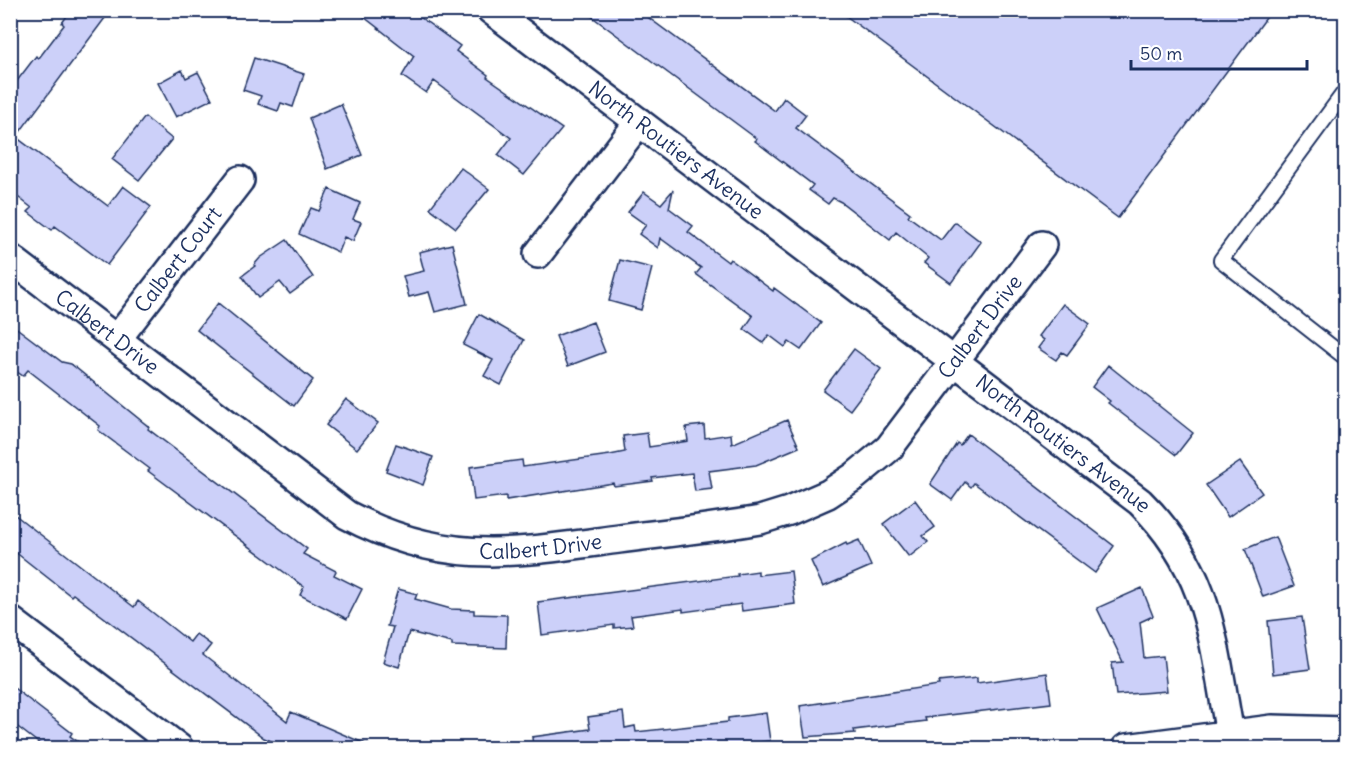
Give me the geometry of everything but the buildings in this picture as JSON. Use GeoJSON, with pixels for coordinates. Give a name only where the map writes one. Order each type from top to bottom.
{"type":"FeatureCollection","features":[{"type":"Feature","properties":{"kind":"street","name":"North Routiers Avenue"},"geometry":{"type":"LineString","coordinates":[[491,10],[1122,487],[1147,509],[1174,542],[1200,589],[1210,619],[1230,734]]}},
{"type":"Feature","properties":{"kind":"street"},"geometry":{"type":"LineString","coordinates":[[538,254],[639,122]]}},
{"type":"Feature","properties":{"kind":"street","name":"Calbert Court"},"geometry":{"type":"LineString","coordinates":[[117,339],[240,180]]}},
{"type":"Feature","properties":{"kind":"street","name":"Calbert Drive"},"geometry":{"type":"LineString","coordinates":[[10,258],[347,515],[388,534],[429,547],[482,554],[526,552],[752,521],[789,512],[828,494],[855,476],[889,448],[1042,245]]}},
{"type":"Feature","properties":{"kind":"street"},"geometry":{"type":"LineString","coordinates":[[10,620],[179,748]]}},
{"type":"Feature","properties":{"kind":"street"},"geometry":{"type":"LineString","coordinates":[[1126,748],[1272,729],[1346,731]]}},
{"type":"Feature","properties":{"kind":"lane"},"geometry":{"type":"LineString","coordinates":[[1346,90],[1221,260],[1346,358]]}}]}
